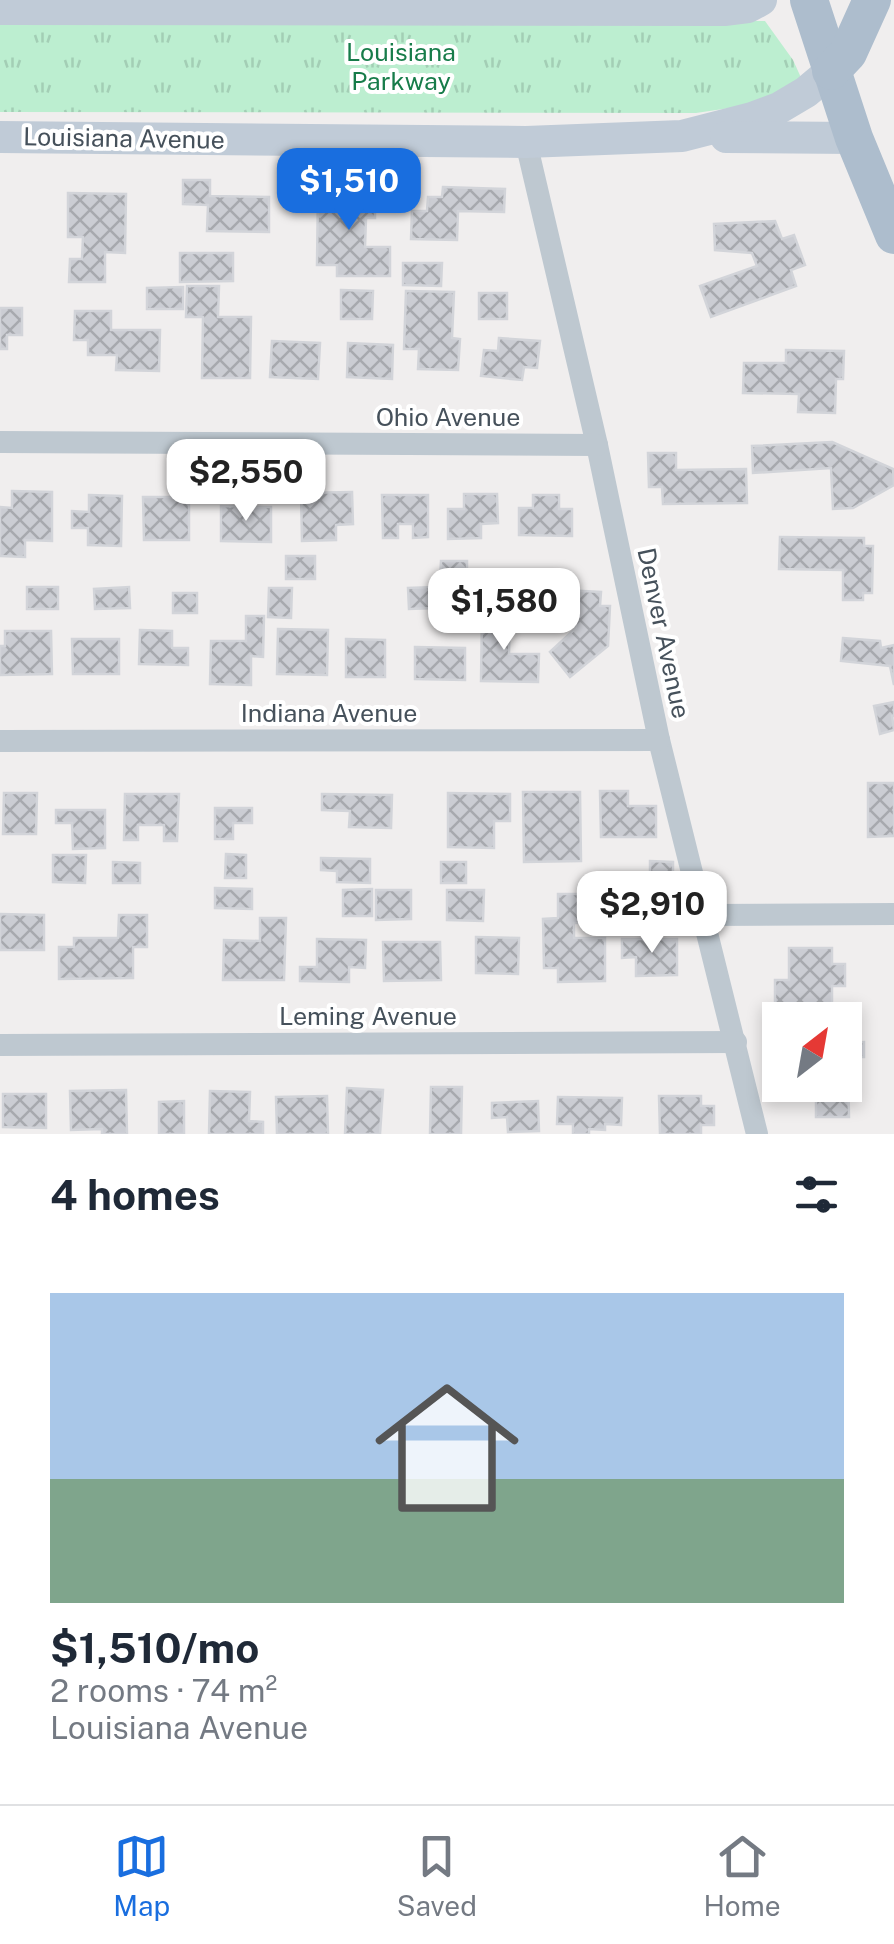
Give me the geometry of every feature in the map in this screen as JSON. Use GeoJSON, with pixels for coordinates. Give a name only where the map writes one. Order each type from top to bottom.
{"type":"FeatureCollection","features":[{"type":"Feature","properties":{"kind":"main road"},"geometry":{"type":"LineString","coordinates":[[18,6],[724,10],[748,7],[762,0]]}},
{"type":"Feature","properties":{"kind":"main road"},"geometry":{"type":"LineString","coordinates":[[809,0],[854,138],[894,235]]}},
{"type":"Feature","properties":{"kind":"main road"},"geometry":{"type":"LineString","coordinates":[[822,0],[843,6],[858,0]]}},
{"type":"Feature","properties":{"kind":"main road"},"geometry":{"type":"LineString","coordinates":[[831,71],[848,53],[872,0]]}},
{"type":"Feature","properties":{"kind":"main road","name":"Louisiana Avenue"},"geometry":{"type":"LineString","coordinates":[[0,137],[526,142],[682,136],[779,108],[831,71]]}},
{"type":"Feature","properties":{"kind":"main road"},"geometry":{"type":"LineString","coordinates":[[682,136],[854,138]]}},
{"type":"Feature","properties":{"kind":"street","name":"Denver Avenue"},"geometry":{"type":"LineString","coordinates":[[526,142],[659,740],[758,1134]]}},
{"type":"Feature","properties":{"kind":"street","name":"Ohio Avenue"},"geometry":{"type":"LineString","coordinates":[[0,442],[596,445]]}},
{"type":"Feature","properties":{"kind":"street","name":"Indiana Avenue"},"geometry":{"type":"LineString","coordinates":[[0,741],[659,740]]}},
{"type":"Feature","properties":{"kind":"street"},"geometry":{"type":"LineString","coordinates":[[704,914],[894,914]]}},
{"type":"Feature","properties":{"kind":"street","name":"Leming Avenue"},"geometry":{"type":"LineString","coordinates":[[0,1045],[736,1042]]}},
{"type":"Feature","properties":{"kind":"green space","name":"Louisiana Parkway"},"geometry":{"type":"Polygon","coordinates":[[[0,19],[765,21],[793,60],[803,82],[750,105],[696,113],[0,112],[0,19]]]}},
{"type":"Feature","properties":{"kind":"building"},"geometry":{"type":"Polygon","coordinates":[[[183,180],[210,180],[210,196],[269,197],[269,232],[207,231],[208,205],[183,204],[183,180]]]}},
{"type":"Feature","properties":{"kind":"building"},"geometry":{"type":"Polygon","coordinates":[[[443,187],[505,189],[504,212],[458,211],[457,240],[411,239],[412,211],[427,211],[428,197],[442,197],[443,187]]]}},
{"type":"Feature","properties":{"kind":"building"},"geometry":{"type":"Polygon","coordinates":[[[318,188],[375,188],[375,218],[366,218],[365,247],[390,247],[390,276],[337,276],[337,265],[317,265],[318,188]]]}},
{"type":"Feature","properties":{"kind":"building"},"geometry":{"type":"Polygon","coordinates":[[[68,193],[126,194],[125,253],[105,252],[105,282],[69,282],[70,259],[82,259],[83,237],[68,237],[68,193]]]}},
{"type":"Feature","properties":{"kind":"building"},"geometry":{"type":"Polygon","coordinates":[[[775,221],[782,239],[794,235],[805,265],[791,270],[796,286],[711,317],[700,286],[757,266],[752,253],[715,250],[714,224],[775,221]]]}},
{"type":"Feature","properties":{"kind":"building"},"geometry":{"type":"Polygon","coordinates":[[[180,253],[233,253],[233,281],[180,282],[180,253]]]}},
{"type":"Feature","properties":{"kind":"building"},"geometry":{"type":"Polygon","coordinates":[[[403,263],[442,263],[441,286],[403,285],[403,263]]]}},
{"type":"Feature","properties":{"kind":"building"},"geometry":{"type":"Polygon","coordinates":[[[187,286],[219,286],[218,317],[251,317],[250,378],[202,378],[203,317],[186,317],[187,286]]]}},
{"type":"Feature","properties":{"kind":"building"},"geometry":{"type":"Polygon","coordinates":[[[183,287],[183,309],[147,309],[147,288],[183,287]]]}},
{"type":"Feature","properties":{"kind":"building"},"geometry":{"type":"Polygon","coordinates":[[[341,290],[373,291],[372,319],[341,319],[341,290]]]}},
{"type":"Feature","properties":{"kind":"building"},"geometry":{"type":"Polygon","coordinates":[[[406,291],[454,292],[452,338],[460,339],[458,370],[418,369],[419,349],[404,349],[406,291]]]}},
{"type":"Feature","properties":{"kind":"building"},"geometry":{"type":"Polygon","coordinates":[[[479,293],[507,293],[507,319],[479,319],[479,293]]]}},
{"type":"Feature","properties":{"kind":"building"},"geometry":{"type":"Polygon","coordinates":[[[0,308],[22,308],[22,335],[7,335],[7,349],[0,349],[0,308]]]}},
{"type":"Feature","properties":{"kind":"building"},"geometry":{"type":"Polygon","coordinates":[[[75,311],[111,311],[111,330],[160,330],[159,371],[116,370],[117,355],[88,355],[88,340],[74,340],[75,311]]]}},
{"type":"Feature","properties":{"kind":"building"},"geometry":{"type":"Polygon","coordinates":[[[499,338],[540,341],[537,368],[524,367],[522,380],[481,376],[484,350],[498,351],[499,338]]]}},
{"type":"Feature","properties":{"kind":"building"},"geometry":{"type":"Polygon","coordinates":[[[272,341],[320,343],[318,379],[270,377],[272,341]]]}},
{"type":"Feature","properties":{"kind":"building"},"geometry":{"type":"Polygon","coordinates":[[[348,343],[393,345],[392,379],[347,377],[348,343]]]}},
{"type":"Feature","properties":{"kind":"building"},"geometry":{"type":"Polygon","coordinates":[[[786,350],[844,351],[843,379],[836,379],[835,413],[798,412],[799,394],[743,393],[744,363],[786,363],[786,350]]]}},
{"type":"Feature","properties":{"kind":"building"},"geometry":{"type":"Polygon","coordinates":[[[832,442],[893,469],[894,485],[853,508],[833,509],[831,468],[753,473],[752,446],[832,442]]]}},
{"type":"Feature","properties":{"kind":"building"},"geometry":{"type":"Polygon","coordinates":[[[648,453],[676,453],[676,470],[746,469],[747,503],[663,504],[662,487],[649,487],[648,453]]]}},
{"type":"Feature","properties":{"kind":"building"},"geometry":{"type":"Polygon","coordinates":[[[12,491],[52,492],[52,541],[25,540],[25,557],[0,556],[0,507],[12,508],[12,491]]]}},
{"type":"Feature","properties":{"kind":"building"},"geometry":{"type":"Polygon","coordinates":[[[352,492],[353,524],[336,525],[336,540],[302,541],[301,493],[352,492]]]}},
{"type":"Feature","properties":{"kind":"building"},"geometry":{"type":"Polygon","coordinates":[[[464,494],[497,494],[498,523],[481,524],[481,538],[448,539],[448,509],[464,509],[464,494]]]}},
{"type":"Feature","properties":{"kind":"building"},"geometry":{"type":"Polygon","coordinates":[[[89,495],[122,496],[121,546],[88,545],[88,528],[72,528],[72,511],[89,512],[89,495]]]}},
{"type":"Feature","properties":{"kind":"building"},"geometry":{"type":"Polygon","coordinates":[[[382,495],[428,495],[428,537],[413,538],[413,524],[398,524],[398,538],[383,538],[382,495]]]}},
{"type":"Feature","properties":{"kind":"building"},"geometry":{"type":"Polygon","coordinates":[[[533,495],[559,495],[559,509],[572,509],[572,536],[519,535],[519,508],[533,508],[533,495]]]}},
{"type":"Feature","properties":{"kind":"building"},"geometry":{"type":"Polygon","coordinates":[[[143,497],[189,497],[189,540],[144,540],[143,497]]]}},
{"type":"Feature","properties":{"kind":"building"},"geometry":{"type":"Polygon","coordinates":[[[221,506],[271,507],[271,542],[221,541],[221,506]]]}},
{"type":"Feature","properties":{"kind":"building"},"geometry":{"type":"Polygon","coordinates":[[[780,537],[864,538],[864,546],[873,546],[872,593],[863,593],[863,600],[843,600],[843,570],[779,569],[780,537]]]}},
{"type":"Feature","properties":{"kind":"building"},"geometry":{"type":"Polygon","coordinates":[[[286,556],[315,556],[315,579],[286,579],[286,556]]]}},
{"type":"Feature","properties":{"kind":"building"},"geometry":{"type":"Polygon","coordinates":[[[441,561],[467,561],[467,580],[440,580],[441,561]]]}},
{"type":"Feature","properties":{"kind":"building"},"geometry":{"type":"Polygon","coordinates":[[[27,587],[58,587],[58,609],[27,609],[27,587]]]}},
{"type":"Feature","properties":{"kind":"building"},"geometry":{"type":"Polygon","coordinates":[[[129,587],[130,608],[95,609],[94,589],[129,587]]]}},
{"type":"Feature","properties":{"kind":"building"},"geometry":{"type":"Polygon","coordinates":[[[435,587],[436,608],[409,609],[408,588],[435,587]]]}},
{"type":"Feature","properties":{"kind":"building"},"geometry":{"type":"Polygon","coordinates":[[[269,588],[292,588],[291,618],[268,617],[269,588]]]}},
{"type":"Feature","properties":{"kind":"building"},"geometry":{"type":"Polygon","coordinates":[[[545,589],[601,592],[600,606],[610,606],[608,646],[570,677],[550,652],[576,628],[576,619],[543,617],[545,589]]]}},
{"type":"Feature","properties":{"kind":"building"},"geometry":{"type":"Polygon","coordinates":[[[173,593],[197,593],[197,613],[173,613],[173,593]]]}},
{"type":"Feature","properties":{"kind":"building"},"geometry":{"type":"Polygon","coordinates":[[[482,612],[510,613],[509,654],[539,654],[538,682],[481,681],[482,612]]]}},
{"type":"Feature","properties":{"kind":"building"},"geometry":{"type":"Polygon","coordinates":[[[246,616],[264,616],[263,657],[251,656],[251,685],[210,684],[211,641],[246,641],[246,616]]]}},
{"type":"Feature","properties":{"kind":"building"},"geometry":{"type":"Polygon","coordinates":[[[278,629],[328,630],[327,675],[277,674],[278,629]]]}},
{"type":"Feature","properties":{"kind":"building"},"geometry":{"type":"Polygon","coordinates":[[[140,630],[172,631],[172,648],[188,648],[188,665],[139,664],[140,630]]]}},
{"type":"Feature","properties":{"kind":"building"},"geometry":{"type":"Polygon","coordinates":[[[5,631],[51,631],[52,674],[0,675],[0,646],[5,646],[5,631]]]}},
{"type":"Feature","properties":{"kind":"building"},"geometry":{"type":"Polygon","coordinates":[[[843,638],[880,641],[881,648],[894,645],[894,685],[890,666],[841,661],[843,638]]]}},
{"type":"Feature","properties":{"kind":"building"},"geometry":{"type":"Polygon","coordinates":[[[72,639],[119,639],[119,674],[73,674],[72,639]]]}},
{"type":"Feature","properties":{"kind":"building"},"geometry":{"type":"Polygon","coordinates":[[[346,639],[385,640],[385,677],[346,677],[346,639]]]}},
{"type":"Feature","properties":{"kind":"building"},"geometry":{"type":"Polygon","coordinates":[[[415,647],[465,648],[465,680],[415,679],[415,647]]]}},
{"type":"Feature","properties":{"kind":"building"},"geometry":{"type":"Polygon","coordinates":[[[894,702],[894,730],[880,734],[874,706],[894,702]]]}},
{"type":"Feature","properties":{"kind":"building"},"geometry":{"type":"Polygon","coordinates":[[[868,783],[894,783],[894,836],[868,837],[868,783]]]}},
{"type":"Feature","properties":{"kind":"building"},"geometry":{"type":"Polygon","coordinates":[[[600,791],[628,791],[628,806],[656,806],[656,837],[601,837],[600,791]]]}},
{"type":"Feature","properties":{"kind":"building"},"geometry":{"type":"Polygon","coordinates":[[[523,792],[580,792],[581,861],[524,862],[523,792]]]}},
{"type":"Feature","properties":{"kind":"building"},"geometry":{"type":"Polygon","coordinates":[[[4,793],[37,793],[36,834],[3,834],[4,793]]]}},
{"type":"Feature","properties":{"kind":"building"},"geometry":{"type":"Polygon","coordinates":[[[448,793],[510,794],[510,821],[494,821],[494,848],[448,847],[448,793]]]}},
{"type":"Feature","properties":{"kind":"building"},"geometry":{"type":"Polygon","coordinates":[[[125,794],[179,794],[177,841],[164,841],[164,825],[138,825],[138,840],[124,840],[125,794]]]}},
{"type":"Feature","properties":{"kind":"building"},"geometry":{"type":"Polygon","coordinates":[[[322,794],[392,795],[391,828],[349,827],[350,811],[322,810],[322,794]]]}},
{"type":"Feature","properties":{"kind":"building"},"geometry":{"type":"Polygon","coordinates":[[[215,808],[252,808],[252,823],[233,823],[233,839],[215,839],[215,808]]]}},
{"type":"Feature","properties":{"kind":"building"},"geometry":{"type":"Polygon","coordinates":[[[56,810],[105,810],[105,848],[73,849],[72,823],[56,823],[56,810]]]}},
{"type":"Feature","properties":{"kind":"building"},"geometry":{"type":"Polygon","coordinates":[[[226,854],[246,855],[246,878],[225,878],[226,854]]]}},
{"type":"Feature","properties":{"kind":"building"},"geometry":{"type":"Polygon","coordinates":[[[53,855],[86,855],[85,883],[53,882],[53,855]]]}},
{"type":"Feature","properties":{"kind":"building"},"geometry":{"type":"Polygon","coordinates":[[[321,858],[370,859],[370,883],[337,882],[337,871],[321,870],[321,858]]]}},
{"type":"Feature","properties":{"kind":"building"},"geometry":{"type":"Polygon","coordinates":[[[650,861],[673,862],[673,886],[650,885],[650,861]]]}},
{"type":"Feature","properties":{"kind":"building"},"geometry":{"type":"Polygon","coordinates":[[[113,862],[140,863],[140,883],[113,883],[113,862]]]}},
{"type":"Feature","properties":{"kind":"building"},"geometry":{"type":"Polygon","coordinates":[[[441,862],[466,862],[466,883],[441,883],[441,862]]]}},
{"type":"Feature","properties":{"kind":"building"},"geometry":{"type":"Polygon","coordinates":[[[215,888],[252,889],[252,909],[215,908],[215,888]]]}},
{"type":"Feature","properties":{"kind":"building"},"geometry":{"type":"Polygon","coordinates":[[[372,889],[372,916],[343,916],[343,890],[372,889]]]}},
{"type":"Feature","properties":{"kind":"building"},"geometry":{"type":"Polygon","coordinates":[[[376,890],[411,890],[411,919],[376,920],[376,890]]]}},
{"type":"Feature","properties":{"kind":"building"},"geometry":{"type":"Polygon","coordinates":[[[447,890],[484,890],[483,921],[447,920],[447,890]]]}},
{"type":"Feature","properties":{"kind":"building"},"geometry":{"type":"Polygon","coordinates":[[[558,894],[589,894],[589,923],[574,923],[574,938],[605,938],[605,981],[558,982],[558,968],[544,968],[543,919],[558,918],[558,894]]]}},
{"type":"Feature","properties":{"kind":"building"},"geometry":{"type":"Polygon","coordinates":[[[0,914],[44,915],[44,950],[0,950],[0,914]]]}},
{"type":"Feature","properties":{"kind":"building"},"geometry":{"type":"Polygon","coordinates":[[[119,915],[147,915],[147,947],[133,947],[133,978],[59,979],[59,947],[74,947],[74,938],[118,938],[119,915]]]}},
{"type":"Feature","properties":{"kind":"building"},"geometry":{"type":"Polygon","coordinates":[[[260,918],[286,918],[284,980],[223,980],[224,940],[260,941],[260,918]]]}},
{"type":"Feature","properties":{"kind":"building"},"geometry":{"type":"Polygon","coordinates":[[[476,937],[519,938],[518,974],[476,973],[476,937]]]}},
{"type":"Feature","properties":{"kind":"building"},"geometry":{"type":"Polygon","coordinates":[[[317,939],[366,940],[365,968],[349,967],[349,982],[300,981],[300,967],[317,967],[317,939]]]}},
{"type":"Feature","properties":{"kind":"building"},"geometry":{"type":"Polygon","coordinates":[[[622,939],[677,939],[677,975],[636,976],[636,957],[622,958],[622,939]]]}},
{"type":"Feature","properties":{"kind":"building"},"geometry":{"type":"Polygon","coordinates":[[[383,942],[440,942],[441,980],[384,981],[383,942]]]}},
{"type":"Feature","properties":{"kind":"building"},"geometry":{"type":"Polygon","coordinates":[[[789,948],[832,948],[832,964],[845,964],[845,986],[832,986],[832,1002],[775,1002],[775,980],[789,980],[789,948]]]}},
{"type":"Feature","properties":{"kind":"building"},"geometry":{"type":"Polygon","coordinates":[[[431,1087],[462,1087],[461,1134],[430,1134],[431,1087]]]}},
{"type":"Feature","properties":{"kind":"building"},"geometry":{"type":"Polygon","coordinates":[[[347,1088],[383,1090],[380,1134],[345,1134],[347,1088]]]}},
{"type":"Feature","properties":{"kind":"building"},"geometry":{"type":"Polygon","coordinates":[[[126,1090],[127,1134],[102,1134],[102,1129],[71,1130],[70,1091],[126,1090]]]}},
{"type":"Feature","properties":{"kind":"building"},"geometry":{"type":"Polygon","coordinates":[[[210,1091],[250,1092],[249,1121],[263,1122],[263,1134],[209,1134],[210,1091]]]}},
{"type":"Feature","properties":{"kind":"building"},"geometry":{"type":"Polygon","coordinates":[[[3,1094],[46,1094],[46,1128],[3,1127],[3,1094]]]}},
{"type":"Feature","properties":{"kind":"building"},"geometry":{"type":"Polygon","coordinates":[[[327,1096],[328,1134],[277,1134],[276,1097],[327,1096]]]}},
{"type":"Feature","properties":{"kind":"building"},"geometry":{"type":"Polygon","coordinates":[[[659,1096],[701,1096],[701,1106],[714,1106],[714,1125],[701,1125],[701,1134],[660,1134],[659,1096]]]}},
{"type":"Feature","properties":{"kind":"building"},"geometry":{"type":"Polygon","coordinates":[[[558,1097],[622,1098],[621,1125],[605,1124],[605,1130],[573,1134],[573,1124],[557,1124],[558,1097]]]}},
{"type":"Feature","properties":{"kind":"building"},"geometry":{"type":"Polygon","coordinates":[[[184,1101],[184,1134],[159,1134],[159,1102],[184,1101]]]}},
{"type":"Feature","properties":{"kind":"building"},"geometry":{"type":"Polygon","coordinates":[[[538,1101],[539,1131],[508,1132],[507,1117],[492,1118],[492,1103],[538,1101]]]}},
{"type":"Feature","properties":{"kind":"building"},"geometry":{"type":"Polygon","coordinates":[[[816,1102],[849,1102],[849,1117],[816,1117],[816,1102]]]}}]}
